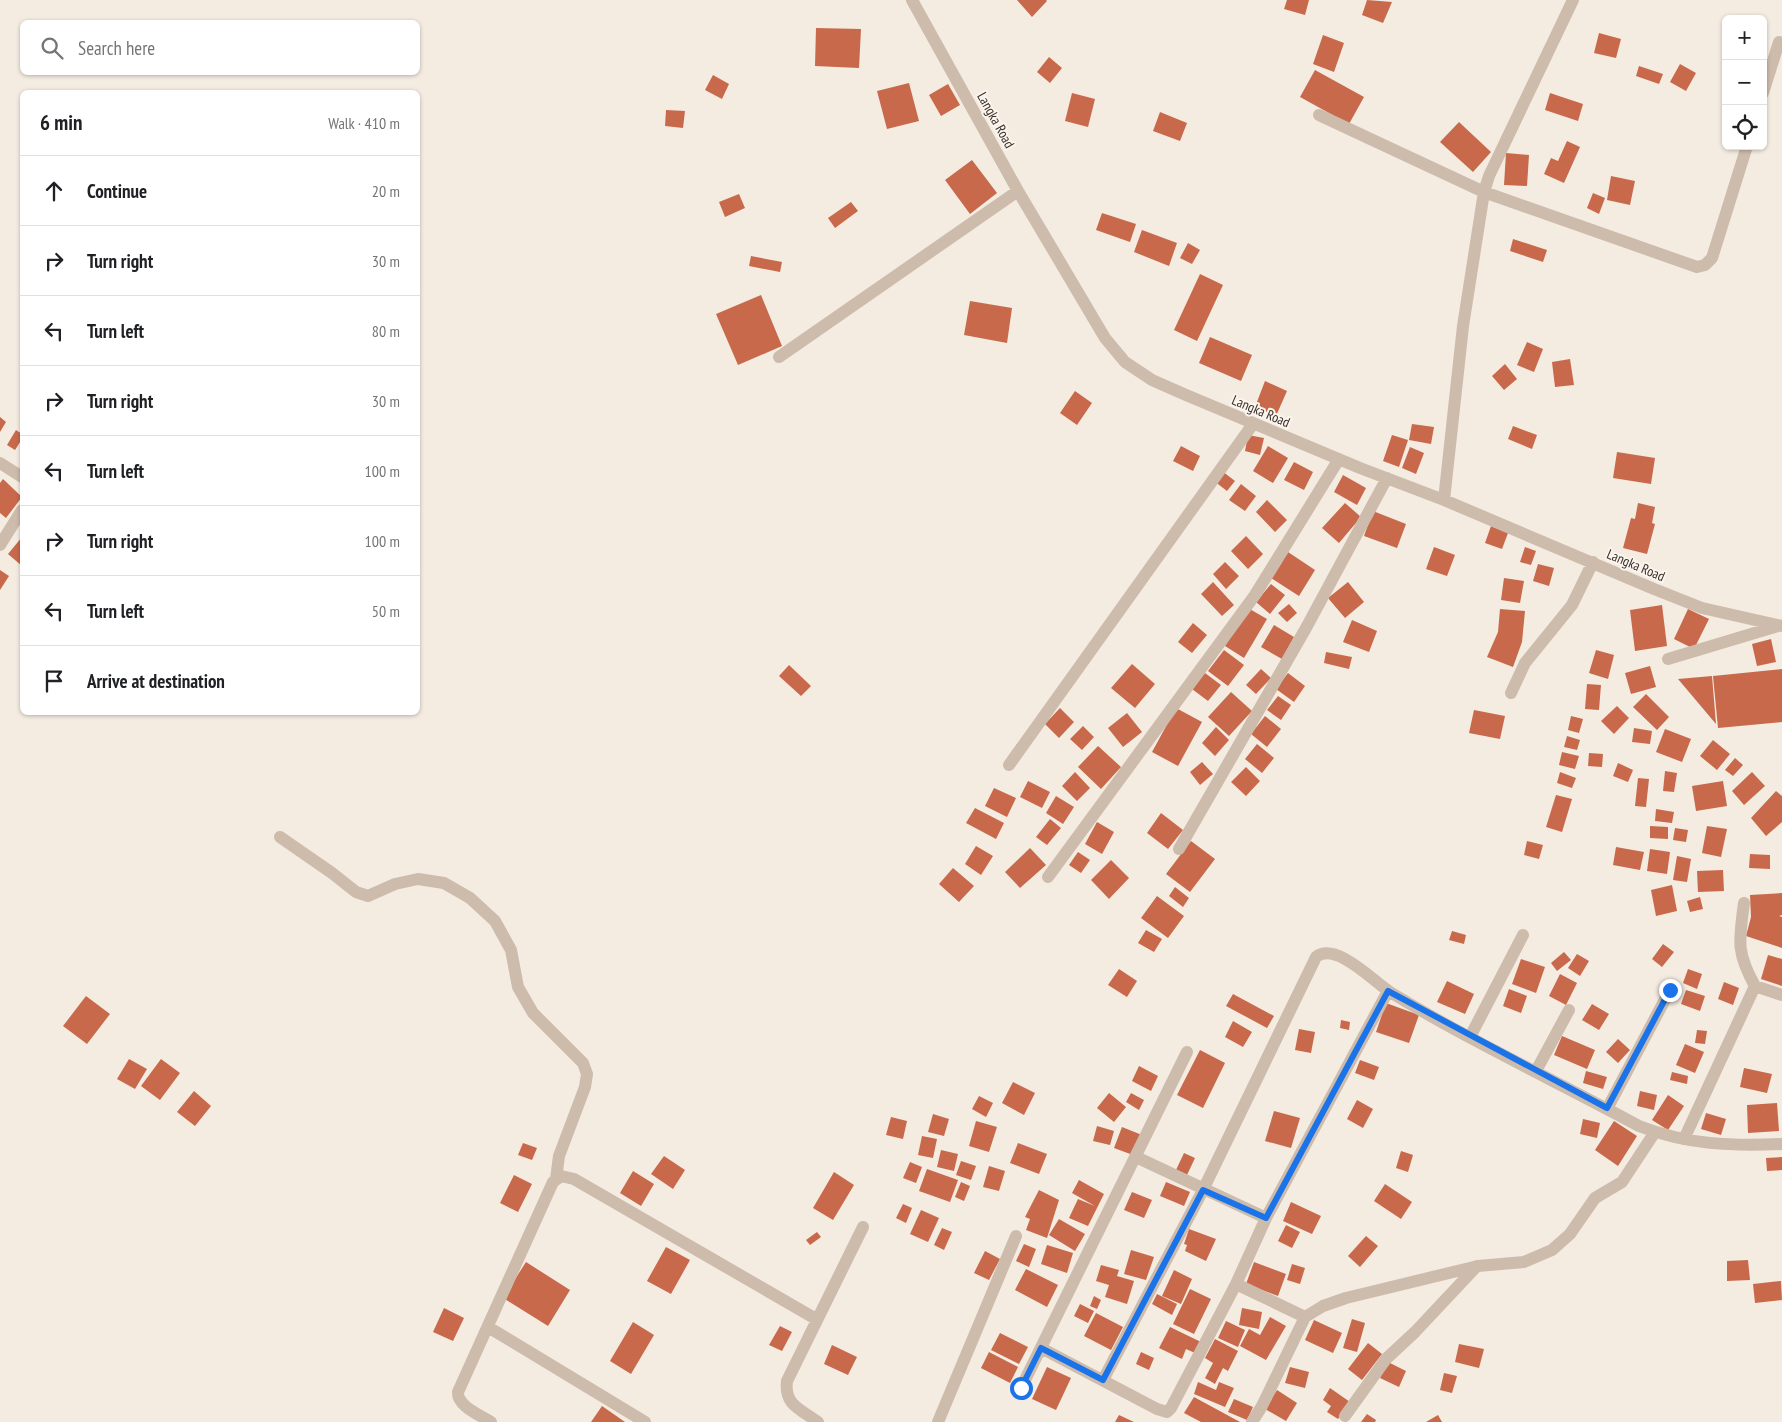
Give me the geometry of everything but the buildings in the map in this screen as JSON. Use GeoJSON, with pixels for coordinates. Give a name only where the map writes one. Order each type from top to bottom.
{"type":"FeatureCollection","features":[{"type":"Feature","properties":{"kind":"street","name":"Langka Road"},"geometry":{"type":"LineString","coordinates":[[912,0],[1018,190],[1105,338],[1125,362],[1152,380],[1253,424],[1339,460],[1444,500],[1702,608],[1781,626]]}},
{"type":"Feature","properties":{"kind":"street"},"geometry":{"type":"LineString","coordinates":[[1444,500],[1463,326],[1484,192],[1489,176],[1573,0]]}},
{"type":"Feature","properties":{"kind":"street"},"geometry":{"type":"LineString","coordinates":[[1767,80],[1779,42]]}},
{"type":"Feature","properties":{"kind":"street"},"geometry":{"type":"LineString","coordinates":[[1319,115],[1484,192],[1697,267],[1705,265],[1712,258],[1746,150]]}},
{"type":"Feature","properties":{"kind":"street"},"geometry":{"type":"LineString","coordinates":[[779,357],[1018,190]]}},
{"type":"Feature","properties":{"kind":"street"},"geometry":{"type":"LineString","coordinates":[[1009,765],[1253,424]]}},
{"type":"Feature","properties":{"kind":"street"},"geometry":{"type":"LineString","coordinates":[[1048,877],[1255,595],[1339,460]]}},
{"type":"Feature","properties":{"kind":"street"},"geometry":{"type":"LineString","coordinates":[[0,463],[20,476]]}},
{"type":"Feature","properties":{"kind":"street"},"geometry":{"type":"LineString","coordinates":[[1178,849],[1306,628],[1387,478]]}},
{"type":"Feature","properties":{"kind":"street"},"geometry":{"type":"LineString","coordinates":[[0,545],[20,513]]}},
{"type":"Feature","properties":{"kind":"street"},"geometry":{"type":"LineString","coordinates":[[1511,693],[1525,663],[1572,605],[1593,562]]}},
{"type":"Feature","properties":{"kind":"street"},"geometry":{"type":"LineString","coordinates":[[1668,659],[1781,626]]}},
{"type":"Feature","properties":{"kind":"street"},"geometry":{"type":"LineString","coordinates":[[280,837],[332,872],[356,892],[368,896],[396,884],[418,879],[444,883],[470,898],[495,921],[511,950],[518,987],[533,1013],[576,1054],[583,1063],[587,1074],[585,1087],[559,1156],[556,1179],[488,1327],[458,1398],[462,1403],[491,1422]]}},
{"type":"Feature","properties":{"kind":"street"},"geometry":{"type":"LineString","coordinates":[[1744,903],[1740,946],[1741,959],[1755,986],[1782,995]]}},
{"type":"Feature","properties":{"kind":"street"},"geometry":{"type":"LineString","coordinates":[[1470,1037],[1522,935]]}},
{"type":"Feature","properties":{"kind":"street"},"geometry":{"type":"LineString","coordinates":[[1103,1380],[1203,1190],[1316,957],[1321,953],[1326,952],[1352,963],[1370,974],[1388,991],[1470,1037],[1655,1132],[1726,1146],[1782,1144]]}},
{"type":"Feature","properties":{"kind":"street"},"geometry":{"type":"LineString","coordinates":[[1684,1139],[1737,1029],[1755,986]]}},
{"type":"Feature","properties":{"kind":"street"},"geometry":{"type":"LineString","coordinates":[[1607,1108],[1670,990]]}},
{"type":"Feature","properties":{"kind":"street"},"geometry":{"type":"LineString","coordinates":[[1041,1348],[1157,1410],[1167,1412],[1174,1404],[1236,1284],[1266,1218],[1388,991]]}},
{"type":"Feature","properties":{"kind":"street"},"geometry":{"type":"LineString","coordinates":[[1536,1071],[1569,1010]]}},
{"type":"Feature","properties":{"kind":"street"},"geometry":{"type":"LineString","coordinates":[[1021,1388],[1187,1052]]}},
{"type":"Feature","properties":{"kind":"street"},"geometry":{"type":"LineString","coordinates":[[1252,1422],[1262,1406],[1305,1317],[1323,1306],[1346,1298],[1478,1266],[1524,1262],[1562,1243],[1595,1198],[1622,1182],[1655,1132]]}},
{"type":"Feature","properties":{"kind":"street"},"geometry":{"type":"LineString","coordinates":[[1136,1157],[1266,1218]]}},
{"type":"Feature","properties":{"kind":"street"},"geometry":{"type":"LineString","coordinates":[[556,1179],[567,1176],[574,1179],[816,1319]]}},
{"type":"Feature","properties":{"kind":"street"},"geometry":{"type":"LineString","coordinates":[[818,1422],[792,1404],[786,1394],[787,1381],[863,1227]]}},
{"type":"Feature","properties":{"kind":"street"},"geometry":{"type":"LineString","coordinates":[[938,1422],[1016,1236]]}},
{"type":"Feature","properties":{"kind":"street"},"geometry":{"type":"LineString","coordinates":[[1345,1416],[1386,1359],[1415,1332],[1432,1312],[1478,1266]]}},
{"type":"Feature","properties":{"kind":"street"},"geometry":{"type":"LineString","coordinates":[[1236,1284],[1305,1317]]}},
{"type":"Feature","properties":{"kind":"street"},"geometry":{"type":"LineString","coordinates":[[488,1327],[645,1422]]}},
{"type":"Feature","properties":{"kind":"route"},"geometry":{"type":"LineString","coordinates":[[1021,1388],[1041,1348],[1103,1380],[1203,1190],[1266,1218],[1356,1046],[1388,991],[1470,1037],[1607,1108],[1670,990]]}}]}
